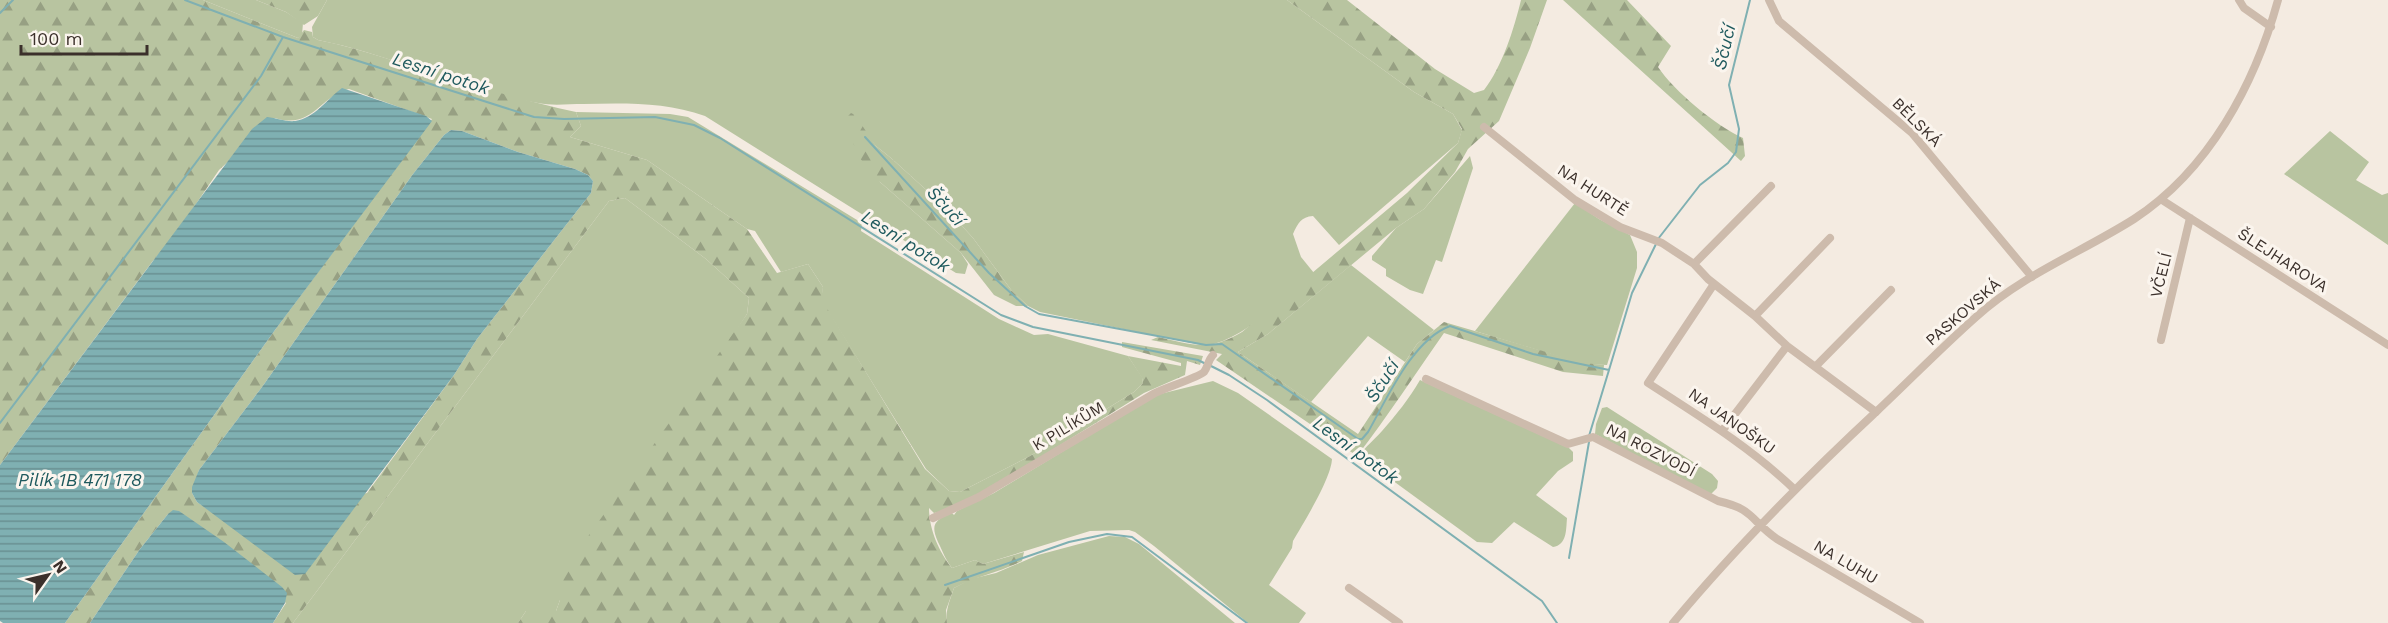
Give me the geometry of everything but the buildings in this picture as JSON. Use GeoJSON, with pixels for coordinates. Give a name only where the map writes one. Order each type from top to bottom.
{"type":"FeatureCollection","features":[{"type":"Feature","properties":{"kind":"street","name":"BĚLSKÁ"},"geometry":{"type":"LineString","coordinates":[[1768,0],[1779,21],[1912,133],[2032,277]]}},
{"type":"Feature","properties":{"kind":"street"},"geometry":{"type":"LineString","coordinates":[[2239,0],[2244,8],[2271,27]]}},
{"type":"Feature","properties":{"kind":"street","name":"PASKOVSKÁ"},"geometry":{"type":"LineString","coordinates":[[1673,623],[1794,489],[1976,317],[1995,301],[2032,277],[2132,220],[2162,200],[2196,164],[2217,136],[2253,71],[2271,27],[2278,0]]}},
{"type":"Feature","properties":{"kind":"street","name":"NA HURTĚ"},"geometry":{"type":"LineString","coordinates":[[1484,127],[1575,200],[1620,227],[1662,243],[1694,264],[1787,346],[1876,412]]}},
{"type":"Feature","properties":{"kind":"street"},"geometry":{"type":"LineString","coordinates":[[1694,264],[1771,186]]}},
{"type":"Feature","properties":{"kind":"street","name":"ŠLEJHAROVA"},"geometry":{"type":"LineString","coordinates":[[2162,200],[2388,345]]}},
{"type":"Feature","properties":{"kind":"street","name":"VČELÍ"},"geometry":{"type":"LineString","coordinates":[[2161,340],[2190,218]]}},
{"type":"Feature","properties":{"kind":"street"},"geometry":{"type":"LineString","coordinates":[[1755,316],[1830,238]]}},
{"type":"Feature","properties":{"kind":"street","name":"NA JANOŠKU"},"geometry":{"type":"LineString","coordinates":[[1714,284],[1648,383],[1768,464],[1794,489]]}},
{"type":"Feature","properties":{"kind":"street"},"geometry":{"type":"LineString","coordinates":[[1815,367],[1891,290]]}},
{"type":"Feature","properties":{"kind":"street"},"geometry":{"type":"LineString","coordinates":[[1722,431],[1787,346]]}},
{"type":"Feature","properties":{"kind":"street","name":"K PILÍKŮM"},"geometry":{"type":"LineString","coordinates":[[933,518],[979,497],[1118,413],[1172,384],[1194,378],[1205,369],[1211,357]]}},
{"type":"Feature","properties":{"kind":"street","name":"NA ROZVODÍ"},"geometry":{"type":"LineString","coordinates":[[1426,379],[1568,444],[1593,437],[1718,501],[1737,505],[1751,514],[1760,524]]}},
{"type":"Feature","properties":{"kind":"street","name":"NA LUHU"},"geometry":{"type":"LineString","coordinates":[[1760,524],[1763,530],[1777,539],[1920,623]]}},
{"type":"Feature","properties":{"kind":"street"},"geometry":{"type":"LineString","coordinates":[[1349,588],[1399,623]]}},
{"type":"Feature","properties":{"kind":"green space"},"geometry":{"type":"Polygon","coordinates":[[[0,0],[203,0],[298,38],[304,30],[312,32],[313,37],[318,40],[370,53],[500,93],[576,112],[581,126],[570,137],[647,160],[747,229],[777,273],[808,264],[823,287],[822,300],[925,469],[949,491],[960,492],[1030,456],[1134,392],[1143,383],[1128,356],[1181,366],[1181,363],[1122,347],[1122,342],[1203,356],[1200,365],[1187,361],[1185,375],[1144,393],[980,495],[939,512],[934,513],[929,508],[936,540],[952,568],[975,560],[983,564],[1024,552],[1022,561],[954,588],[946,610],[947,623],[518,623],[526,611],[556,611],[560,600],[554,584],[747,314],[749,298],[706,259],[625,198],[609,201],[293,623],[273,623],[286,603],[168,514],[140,549],[90,623],[65,623],[275,330],[432,119],[349,89],[330,98],[315,111],[298,120],[275,118],[219,170],[173,238],[152,262],[0,465],[0,0]],[[451,130],[444,135],[413,174],[262,387],[199,470],[192,493],[197,502],[223,520],[367,493],[454,375],[477,339],[591,193],[593,181],[588,175],[462,131],[451,130]]]}},
{"type":"Feature","properties":{"kind":"green space"},"geometry":{"type":"Polygon","coordinates":[[[203,0],[256,0],[286,12],[303,23],[302,35],[298,38],[203,0]]]}},
{"type":"Feature","properties":{"kind":"green space"},"geometry":{"type":"Polygon","coordinates":[[[256,0],[327,0],[318,16],[304,25],[286,12],[256,0]]]}},
{"type":"Feature","properties":{"kind":"green space"},"geometry":{"type":"Polygon","coordinates":[[[327,0],[1287,0],[1414,92],[1453,114],[1462,130],[1458,143],[1339,245],[1313,216],[1303,219],[1293,234],[1301,257],[1314,273],[1250,326],[1221,342],[1206,346],[1040,312],[1028,306],[1012,291],[973,238],[944,206],[876,146],[867,135],[880,182],[961,253],[968,264],[965,274],[956,273],[705,116],[675,108],[645,104],[554,105],[538,103],[482,90],[373,54],[318,40],[313,37],[312,27],[327,0]]]}},
{"type":"Feature","properties":{"kind":"green space"},"geometry":{"type":"Polygon","coordinates":[[[1287,0],[1347,0],[1435,69],[1474,93],[1484,90],[1502,59],[1521,0],[1547,0],[1530,48],[1499,121],[1468,149],[1455,172],[1424,209],[1396,228],[1268,334],[1238,352],[1358,434],[1417,344],[1444,322],[1584,363],[1604,365],[1603,376],[1563,372],[1444,333],[1357,456],[1216,360],[1222,354],[1151,340],[1158,337],[1201,345],[1220,342],[1242,332],[1407,193],[1458,143],[1462,129],[1453,114],[1414,92],[1287,0]]]}},
{"type":"Feature","properties":{"kind":"green space"},"geometry":{"type":"Polygon","coordinates":[[[1563,0],[1627,0],[1671,46],[1658,67],[1674,87],[1708,117],[1743,138],[1745,156],[1741,161],[1563,0]]]}},
{"type":"Feature","properties":{"kind":"green space"},"geometry":{"type":"Polygon","coordinates":[[[576,112],[670,114],[688,117],[862,223],[861,231],[999,319],[1034,335],[1048,334],[1128,356],[1142,377],[1143,383],[1134,392],[1030,456],[960,492],[949,491],[926,469],[821,300],[823,287],[808,264],[781,272],[755,231],[747,229],[647,160],[570,137],[581,126],[576,112]]]}},
{"type":"Feature","properties":{"kind":"green space"},"geometry":{"type":"Polygon","coordinates":[[[851,113],[855,115],[876,146],[944,206],[973,238],[1012,291],[1028,306],[1016,306],[994,295],[961,253],[880,182],[858,156],[850,134],[848,116],[851,113]]]}},
{"type":"Feature","properties":{"kind":"green space"},"geometry":{"type":"Polygon","coordinates":[[[2330,131],[2369,162],[2356,180],[2382,195],[2388,193],[2388,245],[2284,174],[2330,131]]]}},
{"type":"Feature","properties":{"kind":"green space"},"geometry":{"type":"Polygon","coordinates":[[[1470,156],[1473,168],[1442,262],[1436,260],[1423,294],[1410,290],[1386,276],[1386,269],[1372,260],[1372,256],[1396,228],[1424,209],[1470,156]]]}},
{"type":"Feature","properties":{"kind":"green space"},"geometry":{"type":"Polygon","coordinates":[[[625,198],[706,259],[749,298],[747,314],[560,600],[556,611],[526,611],[518,623],[293,623],[609,201],[625,198]]]}},
{"type":"Feature","properties":{"kind":"green space"},"geometry":{"type":"Polygon","coordinates":[[[1575,203],[1630,235],[1637,252],[1637,268],[1607,365],[1584,364],[1475,331],[1575,203]]]}},
{"type":"Feature","properties":{"kind":"green space"},"geometry":{"type":"Polygon","coordinates":[[[1351,265],[1434,330],[1417,344],[1405,362],[1368,336],[1311,402],[1238,352],[1268,334],[1351,265]]]}},
{"type":"Feature","properties":{"kind":"green space"},"geometry":{"type":"Polygon","coordinates":[[[1420,380],[1569,448],[1573,452],[1573,461],[1558,471],[1536,495],[1567,518],[1565,536],[1558,546],[1553,547],[1514,522],[1492,543],[1477,542],[1359,456],[1397,413],[1420,380]]]}},
{"type":"Feature","properties":{"kind":"green space"},"geometry":{"type":"Polygon","coordinates":[[[1213,381],[1238,393],[1332,459],[1322,489],[1293,541],[1292,548],[1269,585],[1306,613],[1299,623],[1248,623],[1154,546],[1129,530],[1090,531],[983,564],[975,560],[952,568],[934,531],[936,523],[942,518],[952,513],[954,515],[957,511],[994,493],[1156,395],[1213,381]]]}},
{"type":"Feature","properties":{"kind":"green space"},"geometry":{"type":"Polygon","coordinates":[[[1607,407],[1712,474],[1718,481],[1717,488],[1710,495],[1595,434],[1602,408],[1607,407]]]}},
{"type":"Feature","properties":{"kind":"green space"},"geometry":{"type":"Polygon","coordinates":[[[1109,536],[1125,537],[1139,544],[1235,623],[947,623],[947,610],[954,588],[971,579],[996,573],[1038,555],[1109,536]]]}},
{"type":"Feature","properties":{"kind":"water","name":"Pilík 1B 471 178"},"geometry":{"type":"Polygon","coordinates":[[[342,88],[426,116],[432,121],[275,330],[65,623],[3,623],[0,621],[0,465],[252,129],[267,117],[295,121],[309,116],[342,88]]]}},
{"type":"Feature","properties":{"kind":"water"},"geometry":{"type":"Polygon","coordinates":[[[451,130],[462,131],[518,152],[575,169],[588,175],[593,181],[591,193],[477,339],[454,375],[305,574],[295,575],[197,502],[192,493],[192,487],[199,470],[262,387],[413,174],[444,135],[451,130]]]}},
{"type":"Feature","properties":{"kind":"water"},"geometry":{"type":"Polygon","coordinates":[[[173,510],[179,511],[224,542],[282,587],[287,593],[285,603],[273,623],[90,623],[140,549],[173,510]]]}},
{"type":"Feature","properties":{"kind":"waterway","name":"Lesní potok"},"geometry":{"type":"LineString","coordinates":[[0,13],[13,0]]}},
{"type":"Feature","properties":{"kind":"waterway","name":"Lesní potok"},"geometry":{"type":"LineString","coordinates":[[185,0],[283,37],[534,117],[564,119],[655,117],[694,125],[720,138],[1001,315],[1033,327],[1198,360],[1206,364]]}},
{"type":"Feature","properties":{"kind":"waterway","name":"Ščučí"},"geometry":{"type":"LineString","coordinates":[[1658,239],[1700,185],[1728,163],[1736,152],[1739,129],[1729,85],[1750,0]]}},
{"type":"Feature","properties":{"kind":"waterway"},"geometry":{"type":"LineString","coordinates":[[0,423],[261,76],[283,37]]}},
{"type":"Feature","properties":{"kind":"waterway","name":"Ščučí"},"geometry":{"type":"LineString","coordinates":[[865,137],[989,273],[1025,306],[1039,314],[1206,345],[1222,344],[1358,439],[1362,439],[1368,432],[1412,357],[1436,333],[1450,326],[1533,354],[1609,370],[1632,293],[1656,244]]}},
{"type":"Feature","properties":{"kind":"waterway","name":"Lesní potok"},"geometry":{"type":"LineString","coordinates":[[1211,366],[1267,400],[1542,601],[1557,623]]}},
{"type":"Feature","properties":{"kind":"waterway"},"geometry":{"type":"LineString","coordinates":[[1589,436],[1609,370]]}},
{"type":"Feature","properties":{"kind":"waterway"},"geometry":{"type":"LineString","coordinates":[[1569,558],[1589,442]]}},
{"type":"Feature","properties":{"kind":"waterway"},"geometry":{"type":"LineString","coordinates":[[945,585],[1069,542],[1107,534],[1132,537],[1247,623]]}}]}
